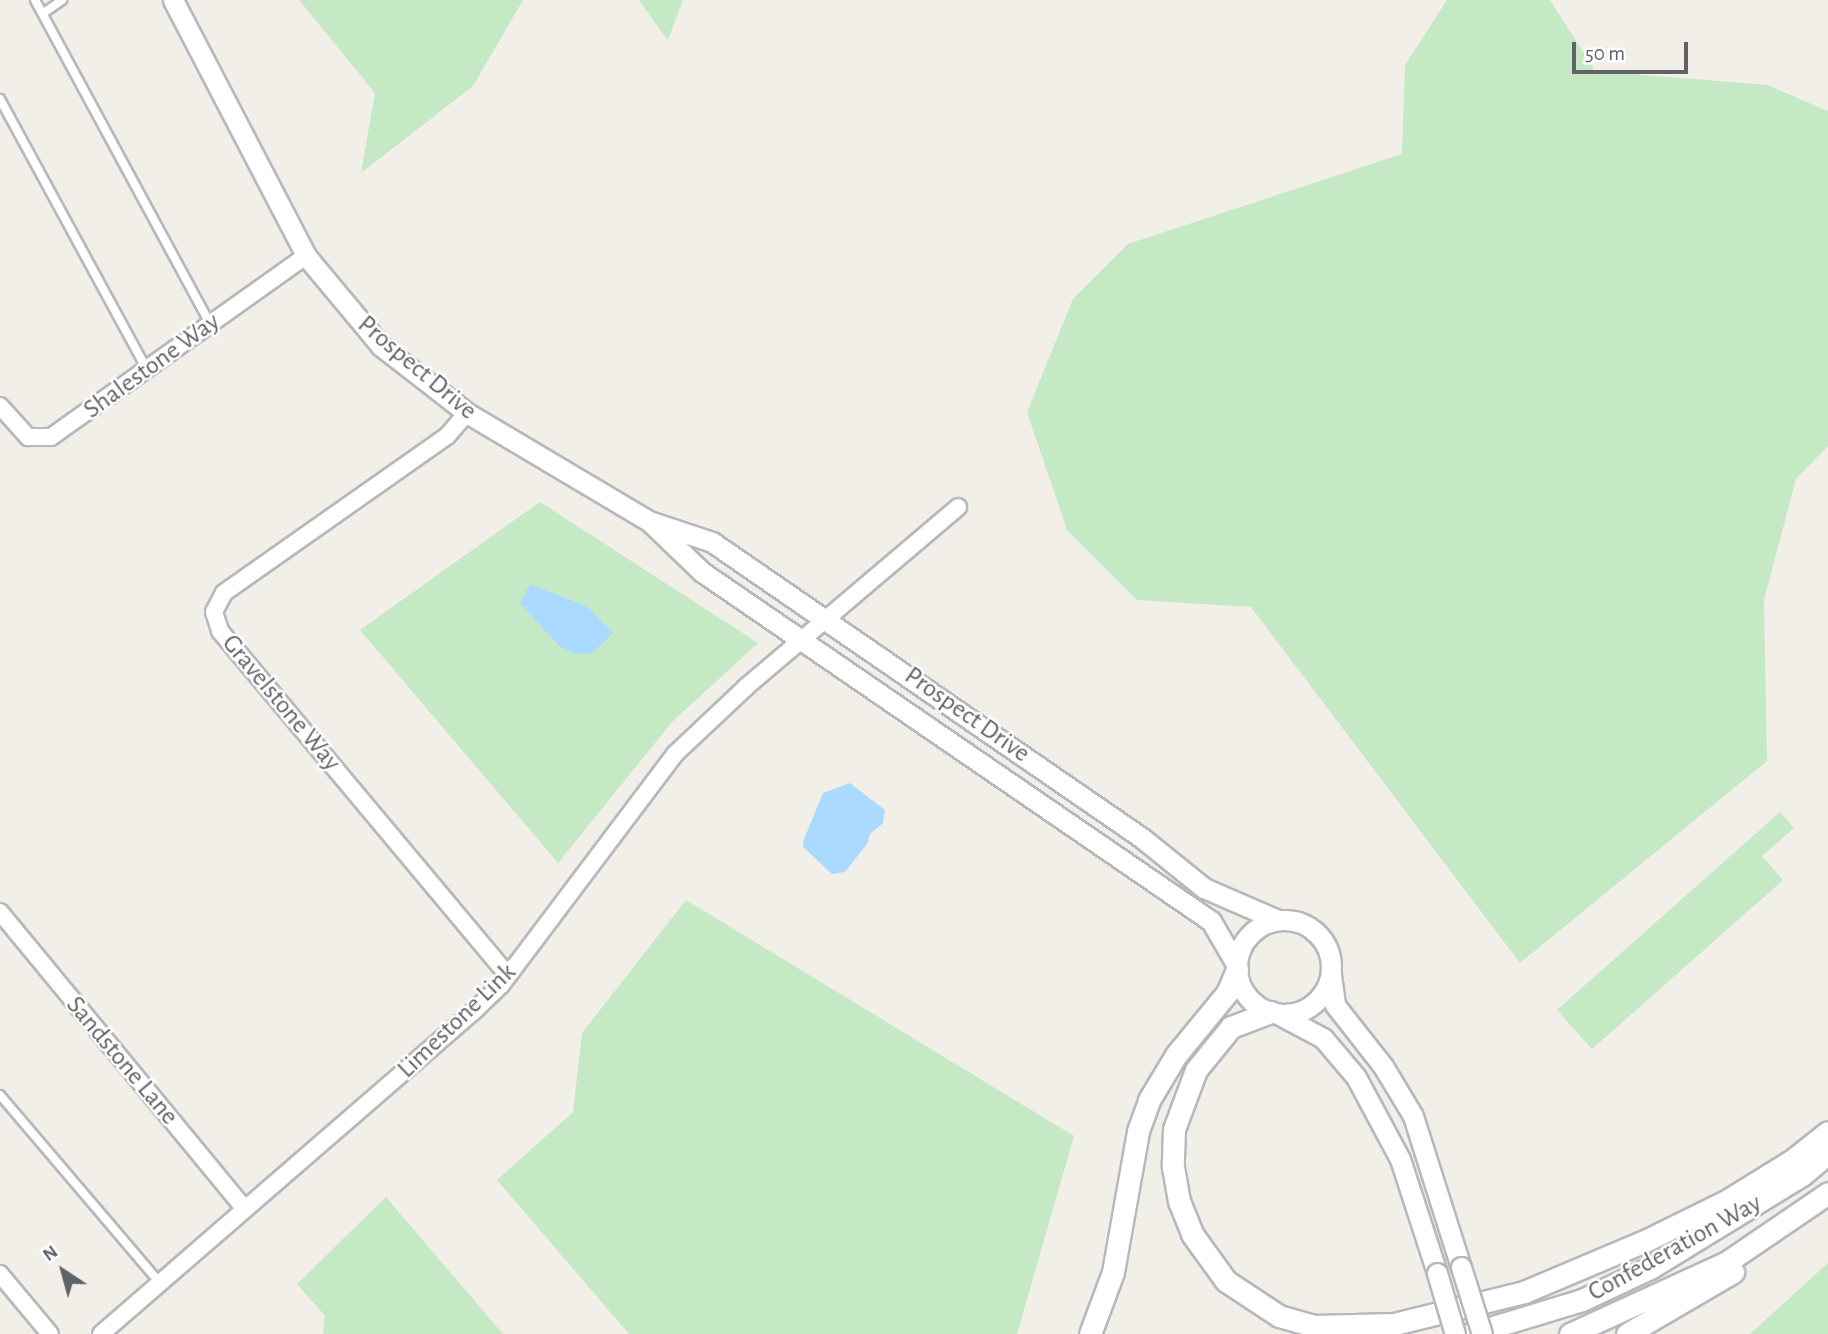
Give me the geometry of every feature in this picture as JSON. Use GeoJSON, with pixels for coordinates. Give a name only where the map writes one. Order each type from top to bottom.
{"type":"FeatureCollection","features":[{"type":"Feature","properties":{"kind":"main road"},"geometry":{"type":"LineString","coordinates":[[1090,1334],[1113,1272],[1138,1131],[1149,1100],[1176,1055],[1227,993],[1237,967]]}},
{"type":"Feature","properties":{"kind":"main road"},"geometry":{"type":"LineString","coordinates":[[1275,1013],[1231,1027],[1196,1070],[1174,1129],[1173,1167],[1179,1201],[1192,1234],[1226,1281],[1279,1316],[1313,1326],[1394,1324],[1524,1292],[1645,1241],[1728,1200],[1794,1159],[1828,1132]]}},
{"type":"Feature","properties":{"kind":"main road","name":"Confederation Way"},"geometry":{"type":"LineString","coordinates":[[1470,1334],[1582,1300],[1650,1268],[1792,1182],[1828,1153]]}},
{"type":"Feature","properties":{"kind":"main road","name":"Confederation Way"},"geometry":{"type":"LineString","coordinates":[[1570,1334],[1716,1268],[1796,1218],[1828,1193]]}},
{"type":"Feature","properties":{"kind":"main road"},"geometry":{"type":"LineString","coordinates":[[1627,1334],[1729,1275],[1796,1218]]}},
{"type":"Feature","properties":{"kind":"street","name":"Prospect Drive"},"geometry":{"type":"LineString","coordinates":[[173,0],[306,256],[381,346],[467,413],[649,521],[712,541],[1142,838],[1204,888],[1279,920]]}},
{"type":"Feature","properties":{"kind":"street","name":"Shalestone Way"},"geometry":{"type":"LineString","coordinates":[[0,406],[28,437],[51,437],[306,256]]}},
{"type":"Feature","properties":{"kind":"street","name":"Gravelstone Way"},"geometry":{"type":"LineString","coordinates":[[467,413],[447,436],[224,593],[214,612],[220,631],[508,975]]}},
{"type":"Feature","properties":{"kind":"street","name":"Limestone Link"},"geometry":{"type":"LineString","coordinates":[[101,1334],[450,1034],[508,975],[675,754],[802,640],[958,508]]}},
{"type":"Feature","properties":{"kind":"street","name":"Prospect Drive"},"geometry":{"type":"LineString","coordinates":[[649,521],[702,572],[1211,921],[1237,967]]}},
{"type":"Feature","properties":{"kind":"street","name":"Sandstone Lane"},"geometry":{"type":"LineString","coordinates":[[0,912],[245,1209]]}},
{"type":"Feature","properties":{"kind":"street"},"geometry":{"type":"LineString","coordinates":[[1455,1334],[1400,1159],[1356,1077],[1323,1038],[1275,1013],[1243,991],[1237,967],[1246,938],[1256,928],[1279,920],[1296,920],[1320,935],[1331,961],[1335,1006],[1383,1066],[1413,1116],[1482,1334]]}},
{"type":"Feature","properties":{"kind":"street"},"geometry":{"type":"LineString","coordinates":[[1275,1013],[1306,1009],[1317,1000],[1331,975]]}},
{"type":"Feature","properties":{"kind":"street"},"geometry":{"type":"LineString","coordinates":[[0,1274],[50,1334]]}},
{"type":"Feature","properties":{"kind":"lane"},"geometry":{"type":"LineString","coordinates":[[35,0],[45,12],[210,324]]}},
{"type":"Feature","properties":{"kind":"lane"},"geometry":{"type":"LineString","coordinates":[[45,12],[62,0]]}},
{"type":"Feature","properties":{"kind":"lane"},"geometry":{"type":"LineString","coordinates":[[0,99],[147,370]]}},
{"type":"Feature","properties":{"kind":"lane"},"geometry":{"type":"LineString","coordinates":[[0,1095],[160,1283]]}},
{"type":"Feature","properties":{"kind":"green space"},"geometry":{"type":"Polygon","coordinates":[[[299,0],[523,0],[473,86],[361,173],[375,93],[299,0]]]}},
{"type":"Feature","properties":{"kind":"green space"},"geometry":{"type":"Polygon","coordinates":[[[639,0],[683,0],[668,40],[660,30],[639,0]]]}},
{"type":"Feature","properties":{"kind":"green space"},"geometry":{"type":"Polygon","coordinates":[[[1447,0],[1550,0],[1595,71],[1767,85],[1828,111],[1828,446],[1796,479],[1764,600],[1767,761],[1520,963],[1251,607],[1137,600],[1067,530],[1027,412],[1073,299],[1128,244],[1402,154],[1405,65],[1447,0]]]}},
{"type":"Feature","properties":{"kind":"green space"},"geometry":{"type":"Polygon","coordinates":[[[540,502],[758,643],[672,722],[558,863],[360,630],[540,502]]]}},
{"type":"Feature","properties":{"kind":"green space"},"geometry":{"type":"Polygon","coordinates":[[[1780,812],[1794,828],[1762,856],[1783,880],[1592,1049],[1557,1010],[1780,812]]]}},
{"type":"Feature","properties":{"kind":"green space"},"geometry":{"type":"Polygon","coordinates":[[[686,900],[1074,1136],[1017,1334],[629,1334],[497,1180],[573,1112],[582,1033],[686,900]]]}},
{"type":"Feature","properties":{"kind":"green space"},"geometry":{"type":"Polygon","coordinates":[[[386,1197],[503,1334],[323,1334],[325,1316],[297,1284],[386,1197]]]}},
{"type":"Feature","properties":{"kind":"green space"},"geometry":{"type":"Polygon","coordinates":[[[1828,1263],[1828,1334],[1750,1334],[1828,1263]]]}},
{"type":"Feature","properties":{"kind":"water"},"geometry":{"type":"Polygon","coordinates":[[[530,584],[588,607],[613,633],[592,653],[574,654],[559,646],[520,603],[530,584]]]}},
{"type":"Feature","properties":{"kind":"water"},"geometry":{"type":"Polygon","coordinates":[[[850,783],[885,810],[883,823],[870,834],[867,844],[845,872],[832,874],[803,847],[804,839],[823,793],[850,783]]]}}]}
